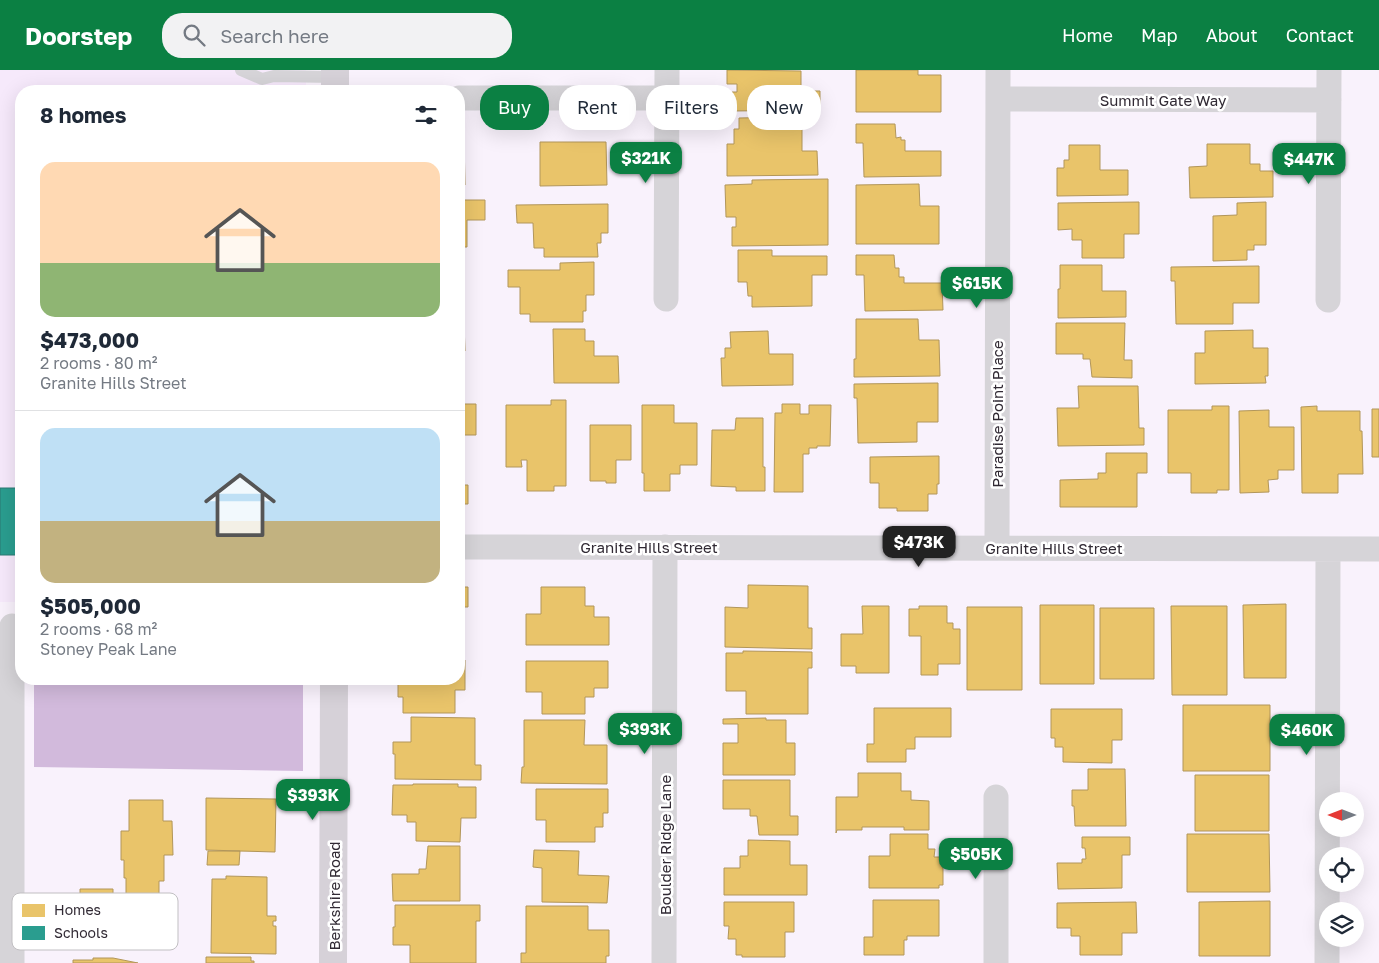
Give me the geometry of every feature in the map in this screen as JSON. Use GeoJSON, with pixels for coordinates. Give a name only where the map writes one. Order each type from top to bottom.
{"type":"FeatureCollection","features":[{"type":"Feature","properties":{"kind":"street"},"geometry":{"type":"LineString","coordinates":[[667,70],[667,85]]}},
{"type":"Feature","properties":{"kind":"street","name":"Paradise Point Place"},"geometry":{"type":"LineString","coordinates":[[997,548],[998,70]]}},
{"type":"Feature","properties":{"kind":"street"},"geometry":{"type":"LineString","coordinates":[[1328,300],[1329,70]]}},
{"type":"Feature","properties":{"kind":"street"},"geometry":{"type":"LineString","coordinates":[[465,98],[646,98]]}},
{"type":"Feature","properties":{"kind":"street","name":"Summit Gate Way"},"geometry":{"type":"LineString","coordinates":[[998,99],[1329,100]]}},
{"type":"Feature","properties":{"kind":"street"},"geometry":{"type":"LineString","coordinates":[[666,299],[667,130]]}},
{"type":"Feature","properties":{"kind":"street","name":"Granite Hills Street"},"geometry":{"type":"LineString","coordinates":[[465,547],[1379,549]]}},
{"type":"Feature","properties":{"kind":"street","name":"Boulder Ridge Lane"},"geometry":{"type":"LineString","coordinates":[[664,963],[665,547]]}},
{"type":"Feature","properties":{"kind":"street"},"geometry":{"type":"LineString","coordinates":[[1327,963],[1328,549]]}},
{"type":"Feature","properties":{"kind":"street"},"geometry":{"type":"LineString","coordinates":[[11,626],[12,963]]}},
{"type":"Feature","properties":{"kind":"street","name":"Berkshire Road"},"geometry":{"type":"LineString","coordinates":[[333,963],[334,685]]}},
{"type":"Feature","properties":{"kind":"street"},"geometry":{"type":"LineString","coordinates":[[996,797],[996,963]]}},
{"type":"Feature","properties":{"kind":"lane"},"geometry":{"type":"LineString","coordinates":[[241,70],[261,85],[274,76],[335,79]]}},
{"type":"Feature","properties":{"kind":"shaded area"},"geometry":{"type":"Polygon","coordinates":[[[0,70],[306,70],[306,85],[15,85],[15,602],[0,602],[0,70]]]}},
{"type":"Feature","properties":{"kind":"shaded area"},"geometry":{"type":"Polygon","coordinates":[[[34,685],[303,685],[303,771],[34,767],[34,685]]]}},
{"type":"Feature","properties":{"kind":"building: Homes"},"geometry":{"type":"Polygon","coordinates":[[[727,70],[801,71],[801,85],[747,85],[747,111],[737,111],[737,84],[727,84],[727,70]]]}},
{"type":"Feature","properties":{"kind":"building: Homes"},"geometry":{"type":"Polygon","coordinates":[[[856,70],[918,70],[918,75],[941,75],[941,112],[856,112],[856,70]]]}},
{"type":"Feature","properties":{"kind":"building: Homes"},"geometry":{"type":"Polygon","coordinates":[[[739,118],[747,118],[747,130],[802,130],[802,151],[817,151],[818,175],[727,176],[727,144],[734,144],[734,130],[739,129],[739,118]]]}},
{"type":"Feature","properties":{"kind":"building: Homes"},"geometry":{"type":"Polygon","coordinates":[[[856,124],[895,124],[896,138],[901,137],[901,140],[905,140],[905,151],[941,151],[941,176],[864,177],[863,143],[856,143],[856,124]]]}},
{"type":"Feature","properties":{"kind":"building: Homes"},"geometry":{"type":"Polygon","coordinates":[[[540,142],[606,142],[607,185],[540,186],[540,142]]]}},
{"type":"Feature","properties":{"kind":"building: Homes"},"geometry":{"type":"Polygon","coordinates":[[[1207,144],[1250,144],[1250,164],[1260,164],[1260,171],[1273,171],[1273,197],[1190,198],[1189,167],[1207,166],[1207,144]]]}},
{"type":"Feature","properties":{"kind":"building: Homes"},"geometry":{"type":"Polygon","coordinates":[[[1069,145],[1100,145],[1100,170],[1128,170],[1128,195],[1057,196],[1057,168],[1064,168],[1064,160],[1069,160],[1069,145]]]}},
{"type":"Feature","properties":{"kind":"building: Homes"},"geometry":{"type":"Polygon","coordinates":[[[828,179],[828,245],[732,246],[732,227],[736,227],[736,217],[726,217],[725,185],[752,184],[752,180],[828,179]]]}},
{"type":"Feature","properties":{"kind":"building: Homes"},"geometry":{"type":"Polygon","coordinates":[[[919,184],[920,206],[939,206],[939,244],[856,244],[856,185],[919,184]]]}},
{"type":"Feature","properties":{"kind":"building: Homes"},"geometry":{"type":"Polygon","coordinates":[[[465,200],[485,200],[485,220],[467,220],[467,247],[465,247],[465,200]]]}},
{"type":"Feature","properties":{"kind":"building: Homes"},"geometry":{"type":"Polygon","coordinates":[[[1139,202],[1139,234],[1124,234],[1124,258],[1082,258],[1082,240],[1072,240],[1072,229],[1058,230],[1058,203],[1139,202]]]}},
{"type":"Feature","properties":{"kind":"building: Homes"},"geometry":{"type":"Polygon","coordinates":[[[1266,202],[1266,245],[1254,245],[1254,250],[1247,250],[1247,260],[1213,261],[1213,216],[1237,215],[1237,203],[1266,202]]]}},
{"type":"Feature","properties":{"kind":"building: Homes"},"geometry":{"type":"Polygon","coordinates":[[[608,204],[608,233],[601,233],[601,243],[597,243],[598,257],[544,257],[544,248],[534,248],[533,223],[517,223],[516,205],[608,204]]]}},
{"type":"Feature","properties":{"kind":"building: Homes"},"geometry":{"type":"Polygon","coordinates":[[[738,250],[772,250],[772,256],[827,256],[827,275],[812,275],[812,306],[752,307],[752,296],[748,296],[747,282],[738,282],[738,250]]]}},
{"type":"Feature","properties":{"kind":"building: Homes"},"geometry":{"type":"Polygon","coordinates":[[[856,255],[894,255],[895,268],[899,268],[899,277],[904,277],[904,283],[942,283],[943,310],[865,311],[864,275],[856,275],[856,255]]]}},
{"type":"Feature","properties":{"kind":"building: Homes"},"geometry":{"type":"Polygon","coordinates":[[[594,262],[594,295],[586,295],[586,311],[583,311],[583,322],[530,322],[530,314],[520,314],[520,287],[508,287],[508,270],[560,270],[560,263],[594,262]]]}},
{"type":"Feature","properties":{"kind":"building: Homes"},"geometry":{"type":"Polygon","coordinates":[[[1060,265],[1102,265],[1102,291],[1126,291],[1126,317],[1058,318],[1060,265]]]}},
{"type":"Feature","properties":{"kind":"building: Homes"},"geometry":{"type":"Polygon","coordinates":[[[1259,266],[1259,303],[1233,303],[1233,324],[1176,324],[1175,281],[1171,281],[1171,267],[1259,266]]]}},
{"type":"Feature","properties":{"kind":"building: Homes"},"geometry":{"type":"Polygon","coordinates":[[[856,319],[918,319],[919,340],[939,340],[940,376],[854,377],[856,319]]]}},
{"type":"Feature","properties":{"kind":"building: Homes"},"geometry":{"type":"Polygon","coordinates":[[[1056,323],[1125,323],[1124,360],[1132,360],[1132,378],[1092,377],[1090,359],[1083,359],[1083,354],[1056,354],[1056,323]]]}},
{"type":"Feature","properties":{"kind":"building: Homes"},"geometry":{"type":"Polygon","coordinates":[[[553,329],[585,329],[585,341],[594,341],[594,356],[618,356],[619,383],[554,383],[553,329]]]}},
{"type":"Feature","properties":{"kind":"building: Homes"},"geometry":{"type":"Polygon","coordinates":[[[1253,330],[1253,348],[1268,348],[1268,376],[1265,376],[1266,383],[1195,384],[1195,353],[1205,353],[1205,331],[1253,330]]]}},
{"type":"Feature","properties":{"kind":"building: Homes"},"geometry":{"type":"Polygon","coordinates":[[[768,331],[769,354],[793,354],[793,385],[722,386],[721,358],[725,358],[725,348],[731,348],[730,332],[768,331]]]}},
{"type":"Feature","properties":{"kind":"building: Homes"},"geometry":{"type":"Polygon","coordinates":[[[938,383],[938,422],[917,422],[917,442],[858,443],[857,398],[854,398],[854,384],[938,383]]]}},
{"type":"Feature","properties":{"kind":"building: Homes"},"geometry":{"type":"Polygon","coordinates":[[[1078,386],[1138,386],[1139,428],[1144,428],[1144,445],[1058,446],[1057,408],[1079,408],[1078,386]]]}},
{"type":"Feature","properties":{"kind":"building: Homes"},"geometry":{"type":"Polygon","coordinates":[[[551,400],[566,400],[566,486],[554,486],[554,491],[527,491],[527,460],[521,460],[522,467],[506,467],[506,405],[551,405],[551,400]]]}},
{"type":"Feature","properties":{"kind":"building: Homes"},"geometry":{"type":"Polygon","coordinates":[[[465,404],[476,404],[476,435],[465,435],[465,404]]]}},
{"type":"Feature","properties":{"kind":"building: Homes"},"geometry":{"type":"Polygon","coordinates":[[[782,404],[800,404],[800,414],[809,414],[809,405],[831,405],[830,446],[809,448],[809,454],[803,454],[803,492],[774,492],[775,413],[782,413],[782,404]]]}},
{"type":"Feature","properties":{"kind":"building: Homes"},"geometry":{"type":"Polygon","coordinates":[[[642,405],[674,405],[674,423],[697,423],[697,465],[680,465],[680,474],[670,474],[670,491],[644,491],[644,473],[642,473],[642,405]]]}},
{"type":"Feature","properties":{"kind":"building: Homes"},"geometry":{"type":"Polygon","coordinates":[[[1212,406],[1229,406],[1229,490],[1217,490],[1217,493],[1191,493],[1191,473],[1168,473],[1168,410],[1212,410],[1212,406]]]}},
{"type":"Feature","properties":{"kind":"building: Homes"},"geometry":{"type":"Polygon","coordinates":[[[1317,406],[1317,411],[1360,411],[1363,474],[1338,474],[1338,493],[1302,493],[1301,407],[1317,406]]]}},
{"type":"Feature","properties":{"kind":"building: Homes"},"geometry":{"type":"Polygon","coordinates":[[[1372,409],[1379,409],[1379,457],[1372,457],[1372,409]]]}},
{"type":"Feature","properties":{"kind":"building: Homes"},"geometry":{"type":"Polygon","coordinates":[[[1269,410],[1269,427],[1294,427],[1294,470],[1278,470],[1278,479],[1268,480],[1269,492],[1240,493],[1239,411],[1269,410]]]}},
{"type":"Feature","properties":{"kind":"building: Homes"},"geometry":{"type":"Polygon","coordinates":[[[736,418],[763,418],[765,491],[736,491],[736,487],[711,486],[712,430],[735,430],[736,418]]]}},
{"type":"Feature","properties":{"kind":"building: Homes"},"geometry":{"type":"Polygon","coordinates":[[[590,425],[631,425],[631,460],[616,460],[616,483],[590,481],[590,425]]]}},
{"type":"Feature","properties":{"kind":"building: Homes"},"geometry":{"type":"Polygon","coordinates":[[[1106,453],[1147,453],[1147,473],[1137,473],[1137,507],[1060,507],[1060,480],[1098,479],[1098,473],[1106,473],[1106,453]]]}},
{"type":"Feature","properties":{"kind":"building: Homes"},"geometry":{"type":"Polygon","coordinates":[[[939,456],[937,494],[928,494],[928,511],[897,511],[897,508],[879,508],[879,483],[870,483],[870,457],[939,456]]]}},
{"type":"Feature","properties":{"kind":"building: Homes"},"geometry":{"type":"Polygon","coordinates":[[[465,485],[468,485],[468,504],[465,504],[465,485]]]}},
{"type":"Feature","properties":{"kind":"building: Homes"},"geometry":{"type":"Polygon","coordinates":[[[748,585],[808,586],[808,628],[812,628],[812,649],[725,647],[725,607],[748,608],[748,585]]]}},
{"type":"Feature","properties":{"kind":"building: Homes"},"geometry":{"type":"Polygon","coordinates":[[[465,587],[468,587],[468,607],[465,607],[465,587]]]}},
{"type":"Feature","properties":{"kind":"building: Homes"},"geometry":{"type":"Polygon","coordinates":[[[541,587],[585,587],[585,606],[594,606],[594,617],[609,617],[609,645],[526,645],[526,614],[541,614],[541,587]]]}},
{"type":"Feature","properties":{"kind":"building: Homes"},"geometry":{"type":"Polygon","coordinates":[[[1286,604],[1286,678],[1244,678],[1243,605],[1286,604]]]}},
{"type":"Feature","properties":{"kind":"building: Homes"},"geometry":{"type":"Polygon","coordinates":[[[1040,605],[1094,605],[1094,684],[1040,684],[1040,605]]]}},
{"type":"Feature","properties":{"kind":"building: Homes"},"geometry":{"type":"Polygon","coordinates":[[[862,606],[889,606],[889,673],[856,673],[856,666],[841,666],[841,634],[863,634],[862,606]]]}},
{"type":"Feature","properties":{"kind":"building: Homes"},"geometry":{"type":"Polygon","coordinates":[[[919,606],[947,606],[947,623],[953,623],[953,629],[960,629],[960,664],[938,664],[938,675],[921,675],[921,636],[909,636],[909,609],[919,609],[919,606]]]}},
{"type":"Feature","properties":{"kind":"building: Homes"},"geometry":{"type":"Polygon","coordinates":[[[1171,606],[1227,606],[1227,695],[1172,695],[1171,606]]]}},
{"type":"Feature","properties":{"kind":"building: Homes"},"geometry":{"type":"Polygon","coordinates":[[[967,607],[1022,607],[1022,690],[967,690],[967,607]]]}},
{"type":"Feature","properties":{"kind":"building: Homes"},"geometry":{"type":"Polygon","coordinates":[[[1100,608],[1154,608],[1154,679],[1100,679],[1100,608]]]}},
{"type":"Feature","properties":{"kind":"building: Homes"},"geometry":{"type":"Polygon","coordinates":[[[743,651],[812,652],[812,668],[808,668],[808,714],[746,714],[746,691],[726,691],[726,653],[743,653],[743,651]]]}},
{"type":"Feature","properties":{"kind":"building: Homes"},"geometry":{"type":"Polygon","coordinates":[[[526,661],[608,661],[608,688],[594,688],[594,697],[585,697],[585,714],[542,714],[542,692],[526,692],[526,661]]]}},
{"type":"Feature","properties":{"kind":"building: Homes"},"geometry":{"type":"Polygon","coordinates":[[[398,685],[465,685],[465,690],[455,690],[455,713],[403,713],[403,697],[398,697],[398,685]]]}},
{"type":"Feature","properties":{"kind":"building: Homes"},"geometry":{"type":"Polygon","coordinates":[[[1183,705],[1270,705],[1270,771],[1183,771],[1183,705]]]}},
{"type":"Feature","properties":{"kind":"building: Homes"},"geometry":{"type":"Polygon","coordinates":[[[874,708],[951,708],[951,737],[915,737],[915,749],[906,749],[906,762],[867,762],[867,744],[874,744],[874,708]]]}},
{"type":"Feature","properties":{"kind":"building: Homes"},"geometry":{"type":"Polygon","coordinates":[[[1051,709],[1122,709],[1122,740],[1112,740],[1112,763],[1063,762],[1063,747],[1055,747],[1055,738],[1051,738],[1051,709]]]}},
{"type":"Feature","properties":{"kind":"building: Homes"},"geometry":{"type":"Polygon","coordinates":[[[411,717],[475,718],[475,765],[481,765],[481,780],[395,779],[393,742],[411,742],[411,717]]]}},
{"type":"Feature","properties":{"kind":"building: Homes"},"geometry":{"type":"Polygon","coordinates":[[[766,718],[766,720],[786,720],[786,743],[795,743],[795,775],[723,775],[723,743],[738,743],[738,724],[723,724],[723,719],[766,718]]]}},
{"type":"Feature","properties":{"kind":"building: Homes"},"geometry":{"type":"Polygon","coordinates":[[[524,720],[585,720],[584,745],[607,745],[607,784],[521,783],[522,767],[524,767],[524,720]]]}},
{"type":"Feature","properties":{"kind":"building: Homes"},"geometry":{"type":"Polygon","coordinates":[[[1088,769],[1125,769],[1126,826],[1075,826],[1072,790],[1088,790],[1088,769]]]}},
{"type":"Feature","properties":{"kind":"building: Homes"},"geometry":{"type":"Polygon","coordinates":[[[858,773],[901,773],[901,791],[911,791],[911,800],[929,801],[929,830],[904,830],[904,827],[862,827],[862,830],[837,830],[836,833],[836,797],[858,797],[858,773]]]}},
{"type":"Feature","properties":{"kind":"building: Homes"},"geometry":{"type":"Polygon","coordinates":[[[1195,775],[1269,775],[1269,831],[1195,831],[1195,775]]]}},
{"type":"Feature","properties":{"kind":"building: Homes"},"geometry":{"type":"Polygon","coordinates":[[[723,780],[790,780],[790,816],[798,816],[798,835],[759,835],[757,816],[750,816],[750,809],[723,809],[723,780]]]}},
{"type":"Feature","properties":{"kind":"building: Homes"},"geometry":{"type":"Polygon","coordinates":[[[458,784],[458,787],[476,787],[476,818],[461,818],[460,842],[416,841],[416,822],[407,822],[407,815],[392,815],[393,785],[458,784]]]}},
{"type":"Feature","properties":{"kind":"building: Homes"},"geometry":{"type":"Polygon","coordinates":[[[536,789],[608,789],[608,813],[603,813],[603,827],[595,827],[595,842],[546,842],[546,820],[536,820],[536,789]]]}},
{"type":"Feature","properties":{"kind":"building: Homes"},"geometry":{"type":"Polygon","coordinates":[[[206,798],[276,799],[275,852],[206,850],[206,798]]]}},
{"type":"Feature","properties":{"kind":"building: Homes"},"geometry":{"type":"Polygon","coordinates":[[[129,800],[163,800],[163,821],[172,821],[173,855],[164,855],[164,881],[159,881],[159,893],[126,893],[124,860],[121,860],[121,831],[129,831],[129,800]]]}},
{"type":"Feature","properties":{"kind":"building: Homes"},"geometry":{"type":"Polygon","coordinates":[[[890,834],[928,834],[928,849],[935,849],[934,857],[943,857],[943,885],[939,885],[939,888],[869,888],[869,856],[890,856],[890,834]]]}},
{"type":"Feature","properties":{"kind":"building: Homes"},"geometry":{"type":"Polygon","coordinates":[[[1187,834],[1269,834],[1270,892],[1187,892],[1187,834]]]}},
{"type":"Feature","properties":{"kind":"building: Homes"},"geometry":{"type":"Polygon","coordinates":[[[1082,837],[1130,837],[1130,855],[1122,855],[1122,888],[1058,889],[1057,863],[1082,863],[1082,859],[1086,859],[1085,848],[1082,848],[1082,837]]]}},
{"type":"Feature","properties":{"kind":"building: Homes"},"geometry":{"type":"Polygon","coordinates":[[[748,840],[790,841],[790,865],[807,865],[807,895],[724,895],[724,868],[740,868],[740,856],[748,856],[748,840]]]}},
{"type":"Feature","properties":{"kind":"building: Homes"},"geometry":{"type":"Polygon","coordinates":[[[428,846],[460,846],[460,901],[393,901],[392,874],[419,874],[419,869],[426,869],[428,846]]]}},
{"type":"Feature","properties":{"kind":"building: Homes"},"geometry":{"type":"Polygon","coordinates":[[[534,850],[579,851],[578,875],[609,876],[607,903],[542,902],[542,868],[533,867],[534,850]]]}},
{"type":"Feature","properties":{"kind":"building: Homes"},"geometry":{"type":"Polygon","coordinates":[[[208,851],[240,851],[239,865],[207,865],[208,851]]]}},
{"type":"Feature","properties":{"kind":"building: Homes"},"geometry":{"type":"Polygon","coordinates":[[[226,876],[267,877],[267,916],[276,916],[273,926],[276,926],[276,954],[211,953],[212,879],[226,879],[226,876]]]}},
{"type":"Feature","properties":{"kind":"building: Homes"},"geometry":{"type":"Polygon","coordinates":[[[80,889],[113,889],[113,893],[80,893],[80,889]]]}},
{"type":"Feature","properties":{"kind":"building: Homes"},"geometry":{"type":"Polygon","coordinates":[[[873,900],[939,900],[939,936],[907,936],[907,940],[904,940],[904,955],[864,955],[864,937],[873,937],[873,900]]]}},
{"type":"Feature","properties":{"kind":"building: Homes"},"geometry":{"type":"Polygon","coordinates":[[[1270,901],[1270,956],[1199,956],[1199,902],[1270,901]]]}},
{"type":"Feature","properties":{"kind":"building: Homes"},"geometry":{"type":"Polygon","coordinates":[[[724,902],[794,902],[794,932],[785,932],[785,957],[742,957],[742,955],[736,955],[736,939],[728,939],[729,926],[724,926],[724,902]]]}},
{"type":"Feature","properties":{"kind":"building: Homes"},"geometry":{"type":"Polygon","coordinates":[[[1136,902],[1137,933],[1122,933],[1122,955],[1080,955],[1080,936],[1071,936],[1071,928],[1057,928],[1057,903],[1136,902]]]}},
{"type":"Feature","properties":{"kind":"building: Homes"},"geometry":{"type":"Polygon","coordinates":[[[395,905],[480,905],[480,921],[476,921],[476,963],[410,963],[410,945],[393,945],[395,905]]]}},
{"type":"Feature","properties":{"kind":"building: Homes"},"geometry":{"type":"Polygon","coordinates":[[[526,906],[588,906],[588,930],[609,930],[609,956],[606,956],[606,963],[521,963],[521,953],[526,953],[526,906]]]}},
{"type":"Feature","properties":{"kind":"building: Homes"},"geometry":{"type":"Polygon","coordinates":[[[206,957],[251,957],[251,961],[254,961],[254,963],[206,963],[206,957]]]}},
{"type":"Feature","properties":{"kind":"building: Homes"},"geometry":{"type":"Polygon","coordinates":[[[93,958],[113,958],[138,963],[73,963],[73,960],[93,960],[93,958]]]}},
{"type":"Feature","properties":{"kind":"building: Schools"},"geometry":{"type":"Polygon","coordinates":[[[0,488],[15,488],[15,555],[0,555],[0,488]]]}}]}
